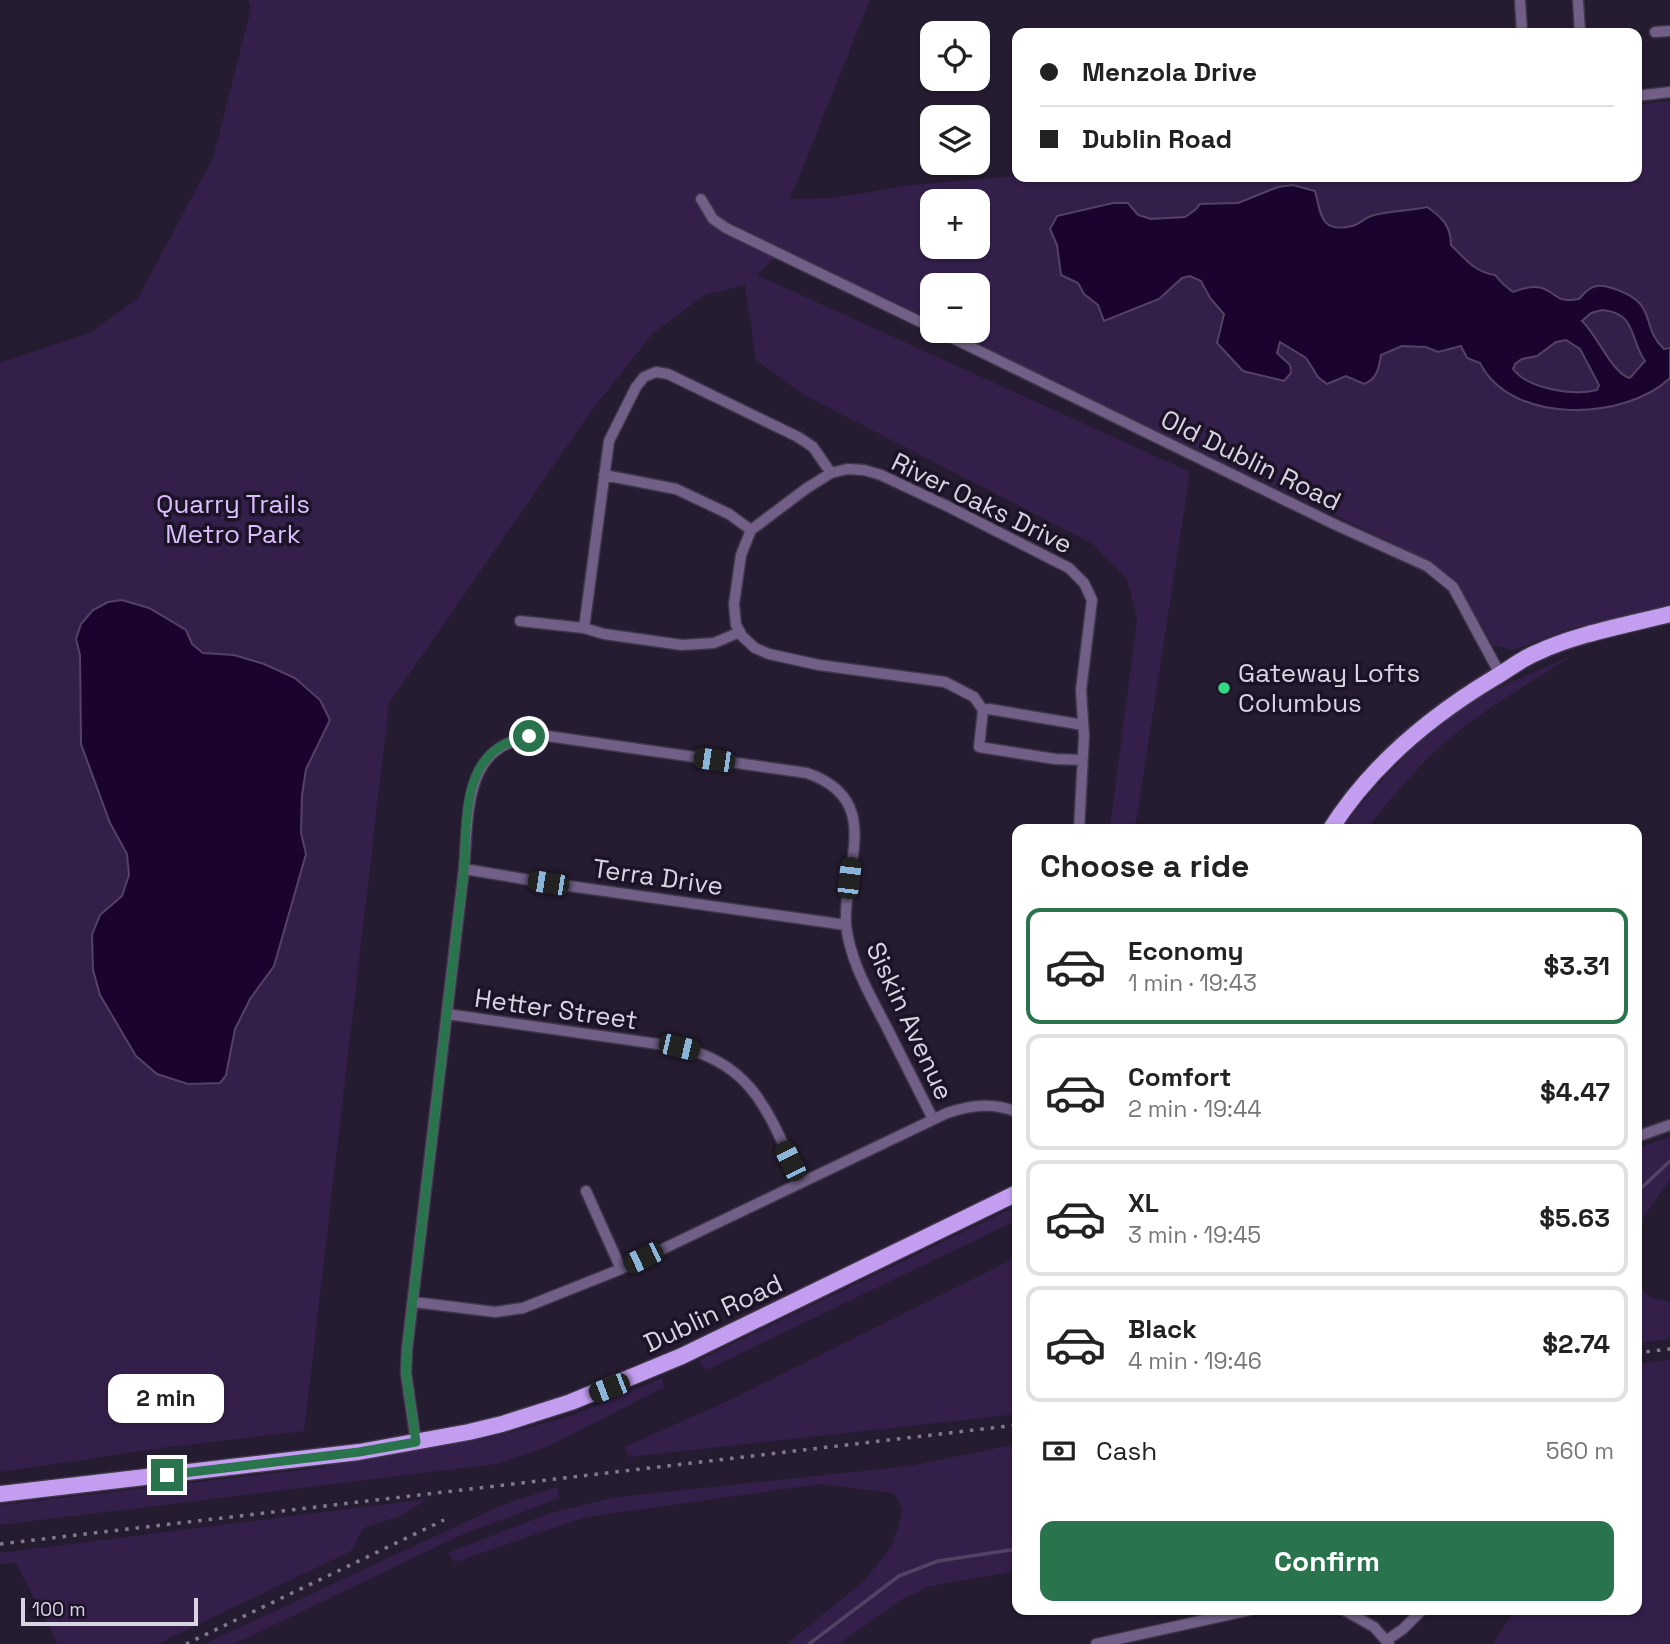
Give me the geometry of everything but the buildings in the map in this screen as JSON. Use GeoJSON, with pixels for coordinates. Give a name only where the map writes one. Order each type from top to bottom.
{"type":"FeatureCollection","features":[{"type":"Feature","properties":{"kind":"main road"},"geometry":{"type":"LineString","coordinates":[[1334,824],[1381,765],[1420,728],[1463,697],[1536,653],[1598,632],[1670,614]]}},
{"type":"Feature","properties":{"kind":"main road","name":"Dublin Road"},"geometry":{"type":"LineString","coordinates":[[0,1494],[253,1465],[416,1442],[502,1424],[609,1388],[693,1351],[1012,1195]]}},
{"type":"Feature","properties":{"kind":"street"},"geometry":{"type":"LineString","coordinates":[[1520,0],[1522,28]]}},
{"type":"Feature","properties":{"kind":"street"},"geometry":{"type":"LineString","coordinates":[[1578,0],[1580,28]]}},
{"type":"Feature","properties":{"kind":"street"},"geometry":{"type":"LineString","coordinates":[[1656,32],[1670,31]]}},
{"type":"Feature","properties":{"kind":"street"},"geometry":{"type":"LineString","coordinates":[[1642,95],[1670,92]]}},
{"type":"Feature","properties":{"kind":"street"},"geometry":{"type":"LineString","coordinates":[[701,199],[713,219],[726,228],[920,322]]}},
{"type":"Feature","properties":{"kind":"street","name":"Old Dublin Road"},"geometry":{"type":"LineString","coordinates":[[963,343],[1435,571],[1453,587],[1500,674]]}},
{"type":"Feature","properties":{"kind":"street"},"geometry":{"type":"LineString","coordinates":[[584,628],[609,441],[636,387],[644,377],[656,372],[668,373],[798,437],[813,447],[831,473],[751,530],[741,555],[736,582],[735,618],[740,632],[755,648],[769,654],[819,665],[945,682],[974,697],[983,710],[979,747],[1055,759],[1082,760]]}},
{"type":"Feature","properties":{"kind":"street","name":"River Oaks Drive"},"geometry":{"type":"LineString","coordinates":[[831,473],[847,469],[881,475],[1035,550],[1069,568],[1078,577],[1092,600],[1081,690],[1083,724],[1079,824]]}},
{"type":"Feature","properties":{"kind":"street"},"geometry":{"type":"LineString","coordinates":[[604,475],[676,489],[729,514],[751,530]]}},
{"type":"Feature","properties":{"kind":"street"},"geometry":{"type":"LineString","coordinates":[[520,621],[584,628],[604,634],[682,645],[714,643],[740,632]]}},
{"type":"Feature","properties":{"kind":"street"},"geometry":{"type":"LineString","coordinates":[[983,710],[1083,724]]}},
{"type":"Feature","properties":{"kind":"street","name":"Siskin Avenue"},"geometry":{"type":"LineString","coordinates":[[464,869],[469,800],[474,779],[484,760],[504,745],[529,736],[547,736],[807,773],[831,785],[847,802],[853,815],[846,925],[853,954],[863,982],[933,1119]]}},
{"type":"Feature","properties":{"kind":"street"},"geometry":{"type":"LineString","coordinates":[[416,1442],[406,1373],[464,869]]}},
{"type":"Feature","properties":{"kind":"street","name":"Terra Drive"},"geometry":{"type":"LineString","coordinates":[[464,869],[846,925]]}},
{"type":"Feature","properties":{"kind":"street","name":"Hetter Street"},"geometry":{"type":"LineString","coordinates":[[447,1014],[679,1047],[716,1059],[740,1076],[760,1098],[800,1182]]}},
{"type":"Feature","properties":{"kind":"street"},"geometry":{"type":"LineString","coordinates":[[414,1302],[472,1311],[507,1312],[523,1308],[621,1269],[933,1119],[967,1106],[1004,1106],[1012,1110]]}},
{"type":"Feature","properties":{"kind":"street"},"geometry":{"type":"LineString","coordinates":[[1642,1136],[1670,1125]]}},
{"type":"Feature","properties":{"kind":"street"},"geometry":{"type":"LineString","coordinates":[[586,1191],[621,1269]]}},
{"type":"Feature","properties":{"kind":"street"},"geometry":{"type":"LineString","coordinates":[[1096,1644],[1227,1615]]}},
{"type":"Feature","properties":{"kind":"street"},"geometry":{"type":"LineString","coordinates":[[1353,1615],[1366,1622],[1388,1642],[1417,1615]]}},
{"type":"Feature","properties":{"kind":"green space","name":"Quarry Trails Metro Park"},"geometry":{"type":"Polygon","coordinates":[[[249,0],[870,0],[790,199],[833,198],[912,185],[1012,176],[1012,182],[1642,182],[1642,104],[1670,101],[1670,604],[1571,628],[1514,650],[1493,645],[1456,584],[1432,562],[975,343],[990,343],[990,273],[920,273],[920,317],[782,250],[757,275],[1190,472],[1136,824],[1111,824],[1137,618],[1127,579],[1093,544],[804,395],[756,360],[745,285],[706,294],[653,333],[592,410],[389,703],[304,1431],[169,1447],[0,1472],[0,363],[90,333],[138,298],[213,158],[251,9],[249,0]]]}},
{"type":"Feature","properties":{"kind":"green space"},"geometry":{"type":"Polygon","coordinates":[[[1571,656],[1494,706],[1438,748],[1371,824],[1345,824],[1407,754],[1466,707],[1507,684],[1571,656]]]}},
{"type":"Feature","properties":{"kind":"green space"},"geometry":{"type":"Polygon","coordinates":[[[1670,1137],[1670,1179],[1642,1220],[1642,1147],[1670,1137]]]}},
{"type":"Feature","properties":{"kind":"green space"},"geometry":{"type":"Polygon","coordinates":[[[1012,1208],[1012,1222],[706,1370],[699,1360],[1012,1208]]]}},
{"type":"Feature","properties":{"kind":"green space"},"geometry":{"type":"Polygon","coordinates":[[[1012,1259],[1012,1415],[629,1457],[625,1447],[732,1399],[1012,1259]]]}},
{"type":"Feature","properties":{"kind":"green space"},"geometry":{"type":"Polygon","coordinates":[[[1642,1288],[1649,1297],[1670,1302],[1670,1339],[1642,1342],[1642,1288]]]}},
{"type":"Feature","properties":{"kind":"green space"},"geometry":{"type":"Polygon","coordinates":[[[1670,1360],[1670,1644],[1493,1644],[1512,1615],[1642,1615],[1642,1363],[1670,1360]]]}},
{"type":"Feature","properties":{"kind":"green space"},"geometry":{"type":"Polygon","coordinates":[[[662,1378],[664,1387],[549,1446],[496,1464],[0,1525],[0,1505],[319,1468],[488,1438],[568,1417],[662,1378]]]}},
{"type":"Feature","properties":{"kind":"green space"},"geometry":{"type":"Polygon","coordinates":[[[1012,1445],[1012,1572],[930,1586],[899,1601],[839,1644],[787,1644],[865,1580],[892,1546],[903,1510],[894,1493],[820,1484],[586,1517],[455,1562],[448,1553],[550,1513],[618,1497],[910,1466],[1012,1445]]]}},
{"type":"Feature","properties":{"kind":"green space"},"geometry":{"type":"Polygon","coordinates":[[[557,1487],[560,1498],[461,1535],[234,1644],[204,1644],[500,1506],[557,1487]]]}},
{"type":"Feature","properties":{"kind":"green space"},"geometry":{"type":"Polygon","coordinates":[[[428,1499],[400,1516],[363,1528],[351,1551],[157,1644],[58,1644],[16,1563],[0,1564],[0,1553],[428,1499]]]}},
{"type":"Feature","properties":{"kind":"shaded area"},"geometry":{"type":"Polygon","coordinates":[[[1293,185],[1315,191],[1323,219],[1333,227],[1355,225],[1377,214],[1427,207],[1445,223],[1451,245],[1461,255],[1476,268],[1495,275],[1513,292],[1539,287],[1561,299],[1571,300],[1579,299],[1590,288],[1602,286],[1627,294],[1643,308],[1652,332],[1664,349],[1670,348],[1670,378],[1650,392],[1626,403],[1570,410],[1542,406],[1516,398],[1495,383],[1480,363],[1467,358],[1461,346],[1438,352],[1426,347],[1402,346],[1381,355],[1377,372],[1368,382],[1364,384],[1346,376],[1327,384],[1318,377],[1306,358],[1280,342],[1277,353],[1290,365],[1291,373],[1284,381],[1243,371],[1217,343],[1224,314],[1210,298],[1201,281],[1190,276],[1182,278],[1159,299],[1104,321],[1098,305],[1084,294],[1078,283],[1061,275],[1057,245],[1050,229],[1057,216],[1113,203],[1128,203],[1138,215],[1151,219],[1185,217],[1200,204],[1238,203],[1278,187],[1293,185]],[[1602,310],[1591,313],[1582,321],[1617,370],[1630,378],[1645,361],[1627,321],[1613,312],[1602,310]],[[1566,340],[1556,342],[1537,356],[1522,359],[1513,369],[1529,382],[1552,389],[1576,392],[1597,390],[1599,385],[1580,349],[1566,340]]]}},
{"type":"Feature","properties":{"kind":"shaded area"},"geometry":{"type":"Polygon","coordinates":[[[122,600],[149,608],[186,630],[192,644],[203,653],[234,655],[264,664],[295,678],[320,700],[330,720],[306,769],[301,833],[306,854],[274,966],[250,999],[235,1029],[226,1075],[220,1083],[188,1084],[157,1074],[136,1056],[100,995],[93,970],[92,935],[100,915],[122,896],[129,875],[127,854],[110,823],[81,744],[80,655],[76,639],[81,624],[93,610],[108,602],[122,600]]]}},
{"type":"Feature","properties":{"kind":"waterway"},"geometry":{"type":"LineString","coordinates":[[1642,1187],[1670,1161]]}},
{"type":"Feature","properties":{"kind":"waterway"},"geometry":{"type":"LineString","coordinates":[[809,1644],[899,1576],[938,1561],[1012,1550]]}},
{"type":"Feature","properties":{"kind":"railway"},"geometry":{"type":"LineString","coordinates":[[1642,1352],[1670,1349]]}},
{"type":"Feature","properties":{"kind":"railway"},"geometry":{"type":"LineString","coordinates":[[0,1544],[1012,1426]]}},
{"type":"Feature","properties":{"kind":"railway"},"geometry":{"type":"LineString","coordinates":[[186,1644],[444,1520]]}},
{"type":"Feature","properties":{"kind":"place","name":"Gateway Lofts Columbus"},"geometry":{"type":"Point","coordinates":[1224,688]}},
{"type":"Feature","properties":{"kind":"route"},"geometry":{"type":"LineString","coordinates":[[167,1475],[359,1452],[416,1442],[406,1373],[407,1349],[464,869],[469,800],[474,779],[484,760],[504,745],[529,736]]}}]}
